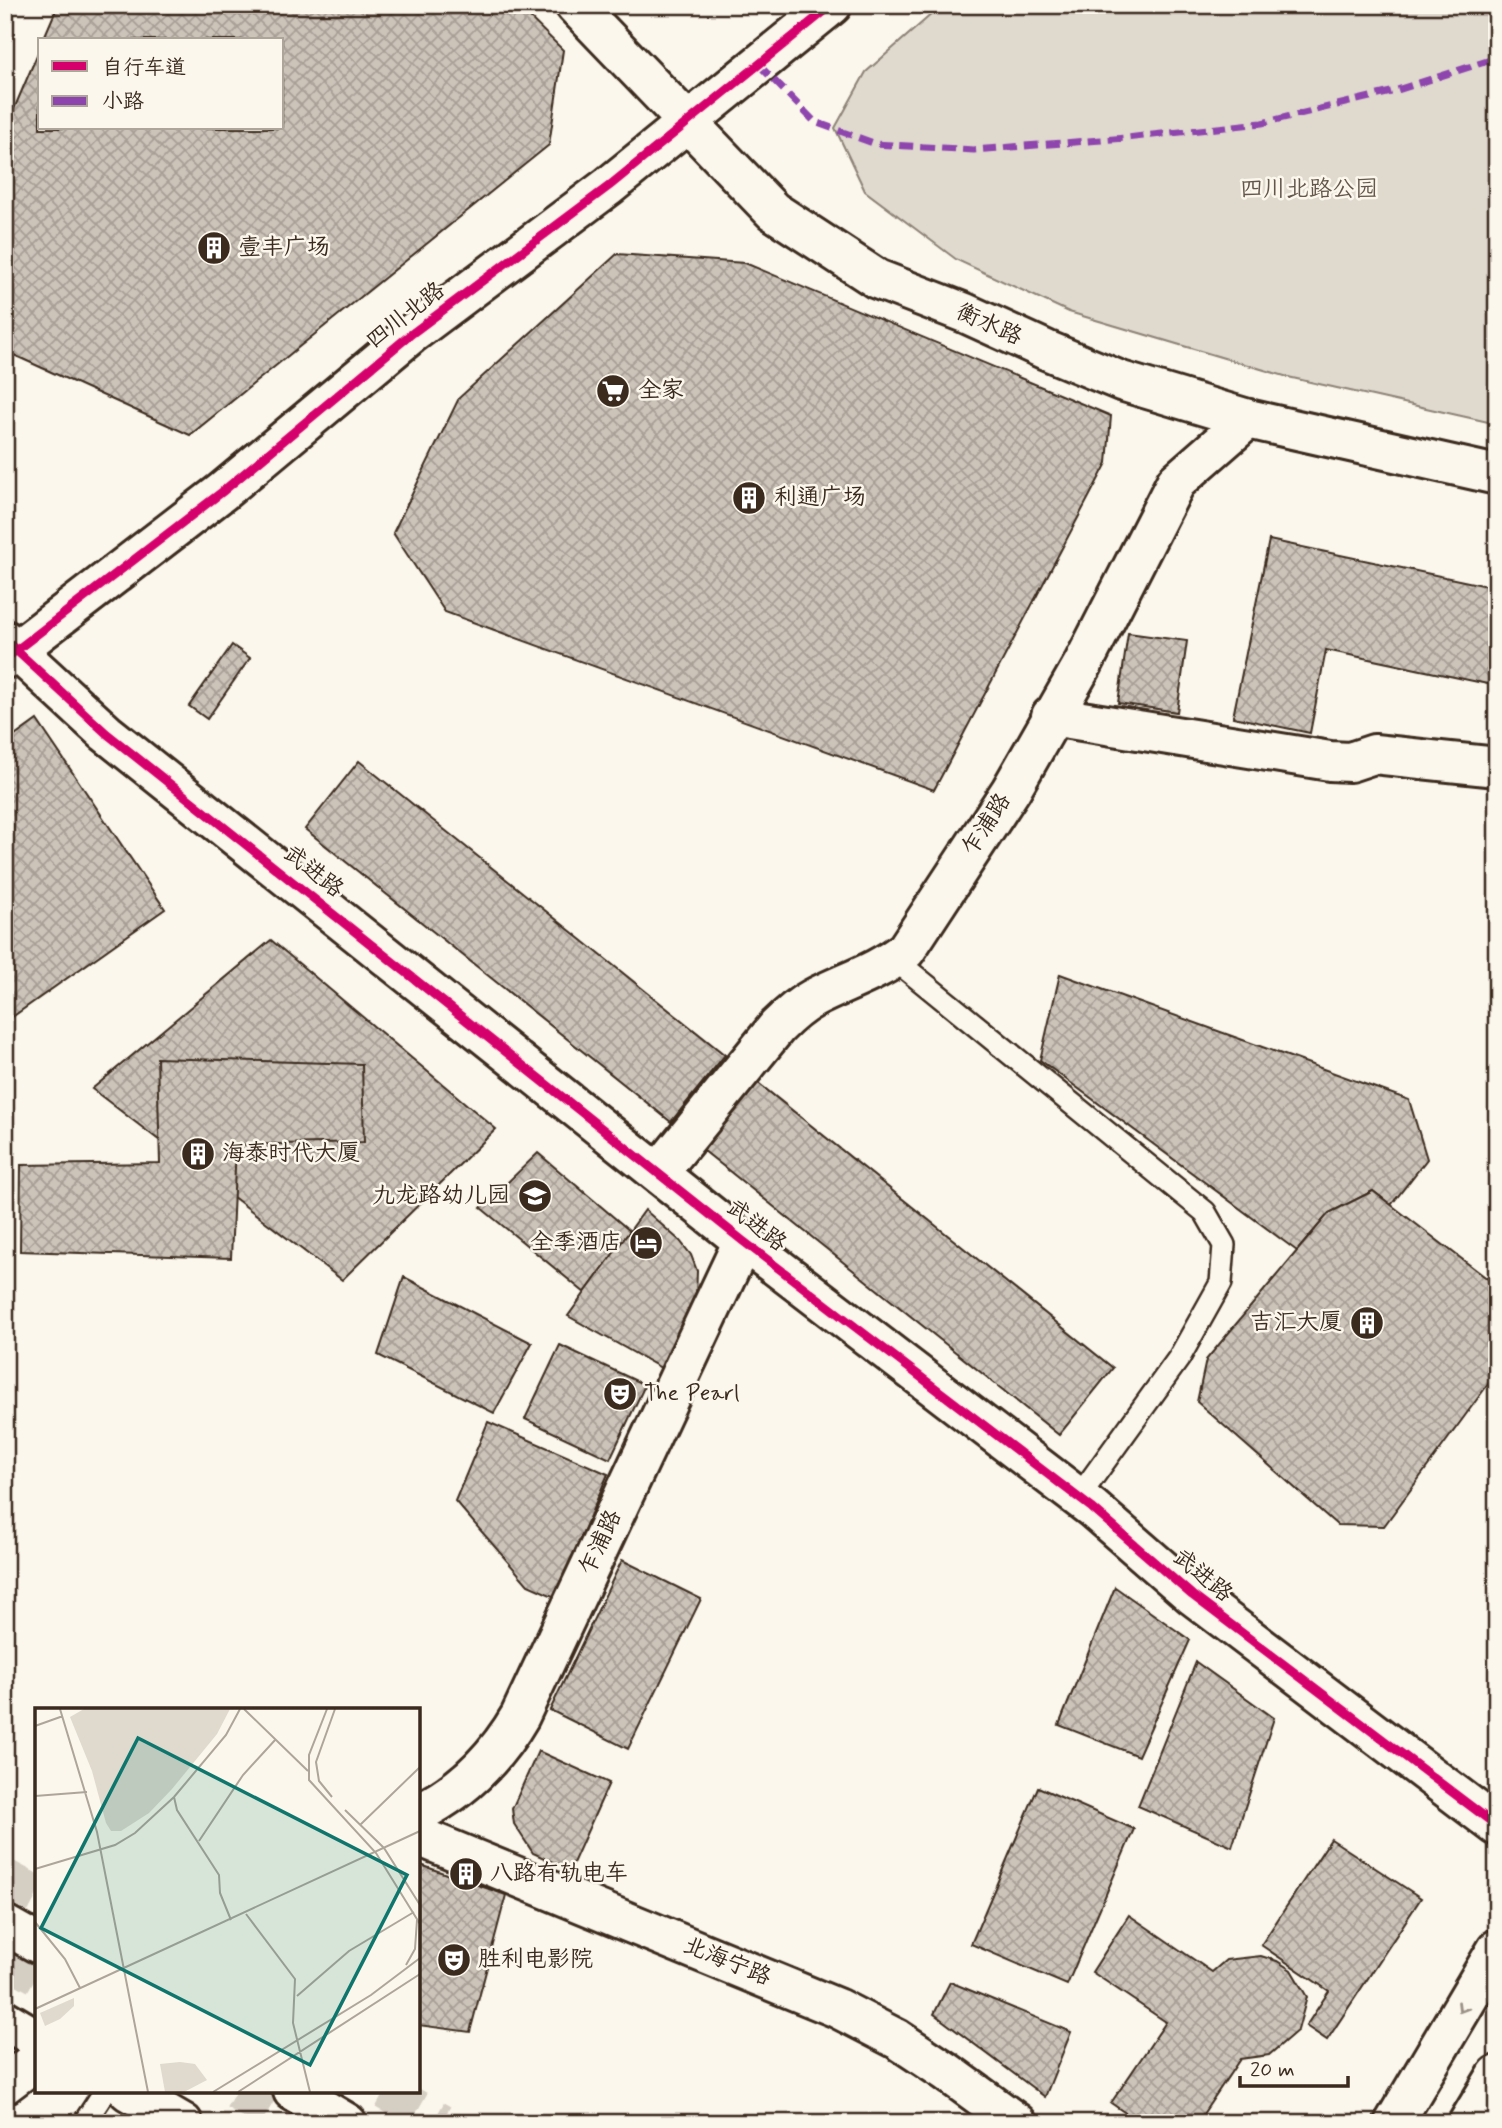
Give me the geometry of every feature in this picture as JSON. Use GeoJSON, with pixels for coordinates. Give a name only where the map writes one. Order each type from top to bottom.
{"type":"FeatureCollection","features":[{"type":"Feature","properties":{"kind":"street","name":"衡水路"},"geometry":{"type":"LineString","coordinates":[[575,5],[773,211],[877,279],[965,313],[1046,351],[1121,381],[1248,419],[1497,475]]}},
{"type":"Feature","properties":{"kind":"street","name":"四川北路"},"geometry":{"type":"LineString","coordinates":[[9,650],[222,492],[410,335],[609,186],[832,5]]}},
{"type":"Feature","properties":{"kind":"street","name":"乍浦路"},"geometry":{"type":"LineString","coordinates":[[659,1172],[786,1018],[812,999],[866,975],[906,950],[1011,790],[1083,664],[1176,482],[1248,419]]}},
{"type":"Feature","properties":{"kind":"street","name":"武进路"},"geometry":{"type":"LineString","coordinates":[[9,650],[106,733],[743,1241],[1078,1498],[1192,1595],[1497,1826]]}},
{"type":"Feature","properties":{"kind":"street"},"geometry":{"type":"LineString","coordinates":[[1051,716],[1330,761],[1350,762],[1374,754],[1497,767]]}},
{"type":"Feature","properties":{"kind":"street","name":"乍浦路"},"geometry":{"type":"LineString","coordinates":[[420,1813],[454,1792],[492,1759],[520,1716],[743,1241]]}},
{"type":"Feature","properties":{"kind":"street","name":"北海宁路"},"geometry":{"type":"LineString","coordinates":[[420,1837],[837,2008],[907,2046],[1017,2123]]}},
{"type":"Feature","properties":{"kind":"street"},"geometry":{"type":"LineString","coordinates":[[5,1925],[35,1942]]}},
{"type":"Feature","properties":{"kind":"street"},"geometry":{"type":"LineString","coordinates":[[1394,2123],[1497,1949]]}},
{"type":"Feature","properties":{"kind":"street"},"geometry":{"type":"LineString","coordinates":[[5,2020],[35,2038]]}},
{"type":"Feature","properties":{"kind":"street"},"geometry":{"type":"LineString","coordinates":[[5,2084],[35,2062]]}},
{"type":"Feature","properties":{"kind":"street"},"geometry":{"type":"LineString","coordinates":[[1468,2123],[1497,2075]]}},
{"type":"Feature","properties":{"kind":"street"},"geometry":{"type":"LineString","coordinates":[[131,2093],[183,2123]]}},
{"type":"Feature","properties":{"kind":"street"},"geometry":{"type":"LineString","coordinates":[[296,2093],[347,2123]]}},
{"type":"Feature","properties":{"kind":"lane"},"geometry":{"type":"LineString","coordinates":[[894,959],[1205,1212],[1224,1245],[1221,1283],[1179,1358],[1078,1498]]}},
{"type":"Feature","properties":{"kind":"lane"},"geometry":{"type":"LineString","coordinates":[[84,2123],[104,2093]]}},
{"type":"Feature","properties":{"kind":"green space","name":"四川北路公园"},"geometry":{"type":"Polygon","coordinates":[[[942,5],[1497,5],[1497,424],[1288,377],[1069,312],[957,260],[865,191],[835,128],[866,72],[942,5]]]}},
{"type":"Feature","properties":{"kind":"building","name":"壹丰广场"},"geometry":{"type":"Polygon","coordinates":[[[58,5],[517,5],[563,50],[549,145],[190,435],[5,351],[5,130],[38,53],[38,130],[284,130],[284,38],[44,38],[58,5]]]}},
{"type":"Feature","properties":{"kind":"building","name":"利通广场"},"geometry":{"type":"Polygon","coordinates":[[[617,254],[745,263],[1111,416],[1107,463],[934,790],[445,612],[393,533],[459,398],[617,254]]]}},
{"type":"Feature","properties":{"kind":"building"},"geometry":{"type":"Polygon","coordinates":[[[1269,540],[1497,588],[1497,686],[1326,650],[1310,733],[1233,717],[1269,540]]]}},
{"type":"Feature","properties":{"kind":"building"},"geometry":{"type":"Polygon","coordinates":[[[1128,633],[1187,641],[1177,712],[1118,703],[1128,633]]]}},
{"type":"Feature","properties":{"kind":"building"},"geometry":{"type":"Polygon","coordinates":[[[232,645],[250,658],[207,719],[189,706],[232,645]]]}},
{"type":"Feature","properties":{"kind":"building"},"geometry":{"type":"Polygon","coordinates":[[[37,720],[165,909],[5,1022],[5,743],[37,720]]]}},
{"type":"Feature","properties":{"kind":"building"},"geometry":{"type":"Polygon","coordinates":[[[359,761],[725,1055],[671,1122],[305,829],[359,761]]]}},
{"type":"Feature","properties":{"kind":"building"},"geometry":{"type":"Polygon","coordinates":[[[271,940],[496,1129],[342,1280],[92,1089],[271,940]]]}},
{"type":"Feature","properties":{"kind":"building"},"geometry":{"type":"Polygon","coordinates":[[[1060,974],[1409,1100],[1427,1159],[1391,1205],[1373,1191],[1329,1213],[1297,1251],[1040,1060],[1060,974]]]}},
{"type":"Feature","properties":{"kind":"building","name":"海泰时代大厦"},"geometry":{"type":"Polygon","coordinates":[[[157,1058],[362,1064],[364,1142],[236,1145],[231,1258],[20,1251],[21,1165],[160,1163],[157,1058]]]}},
{"type":"Feature","properties":{"kind":"building"},"geometry":{"type":"Polygon","coordinates":[[[747,1074],[1113,1368],[1059,1435],[693,1142],[747,1074]]]}},
{"type":"Feature","properties":{"kind":"building"},"geometry":{"type":"Polygon","coordinates":[[[538,1153],[630,1231],[585,1293],[481,1208],[538,1153]]]}},
{"type":"Feature","properties":{"kind":"building","name":"吉汇大厦"},"geometry":{"type":"Polygon","coordinates":[[[1373,1191],[1497,1286],[1497,1372],[1384,1526],[1337,1525],[1197,1402],[1206,1360],[1329,1213],[1373,1191]]]}},
{"type":"Feature","properties":{"kind":"building"},"geometry":{"type":"Polygon","coordinates":[[[645,1210],[680,1241],[691,1255],[697,1271],[696,1298],[663,1369],[568,1316],[645,1210]]]}},
{"type":"Feature","properties":{"kind":"building"},"geometry":{"type":"Polygon","coordinates":[[[404,1277],[532,1343],[494,1413],[378,1355],[404,1277]]]}},
{"type":"Feature","properties":{"kind":"building"},"geometry":{"type":"Polygon","coordinates":[[[560,1345],[645,1385],[610,1459],[525,1419],[560,1345]]]}},
{"type":"Feature","properties":{"kind":"building"},"geometry":{"type":"Polygon","coordinates":[[[488,1422],[608,1474],[555,1597],[528,1585],[455,1501],[488,1422]]]}},
{"type":"Feature","properties":{"kind":"building"},"geometry":{"type":"Polygon","coordinates":[[[622,1560],[701,1599],[628,1749],[550,1710],[622,1560]]]}},
{"type":"Feature","properties":{"kind":"building"},"geometry":{"type":"Polygon","coordinates":[[[1115,1587],[1190,1640],[1138,1756],[1059,1725],[1115,1587]]]}},
{"type":"Feature","properties":{"kind":"building"},"geometry":{"type":"Polygon","coordinates":[[[1196,1662],[1274,1718],[1232,1847],[1138,1806],[1196,1662]]]}},
{"type":"Feature","properties":{"kind":"building"},"geometry":{"type":"Polygon","coordinates":[[[538,1751],[609,1783],[570,1870],[533,1853],[514,1824],[512,1809],[538,1751]]]}},
{"type":"Feature","properties":{"kind":"building"},"geometry":{"type":"Polygon","coordinates":[[[1038,1787],[1134,1829],[1067,1985],[971,1944],[1038,1787]]]}},
{"type":"Feature","properties":{"kind":"building"},"geometry":{"type":"Polygon","coordinates":[[[1331,1839],[1421,1898],[1327,2040],[1306,2026],[1329,1991],[1261,1945],[1331,1839]]]}},
{"type":"Feature","properties":{"kind":"building","name":"胜利电影院"},"geometry":{"type":"Polygon","coordinates":[[[420,1865],[506,1895],[470,2032],[420,2025],[420,1865]]]}},
{"type":"Feature","properties":{"kind":"building"},"geometry":{"type":"Polygon","coordinates":[[[1129,1915],[1212,1972],[1226,1960],[1261,1956],[1277,1961],[1291,1970],[1307,1997],[1298,2030],[1269,2055],[1240,2059],[1197,2123],[1140,2123],[1111,2103],[1166,2022],[1092,1972],[1129,1915]]]}},
{"type":"Feature","properties":{"kind":"building"},"geometry":{"type":"Polygon","coordinates":[[[950,1982],[1071,2032],[1045,2097],[934,2014],[950,1982]]]}},
{"type":"Feature","properties":{"kind":"tunnel"},"geometry":{"type":"LineString","coordinates":[[5,1878],[35,1894]]}},
{"type":"Feature","properties":{"kind":"tunnel"},"geometry":{"type":"LineString","coordinates":[[5,1957],[35,1974]]}},
{"type":"Feature","properties":{"kind":"tunnel"},"geometry":{"type":"LineString","coordinates":[[239,2093],[290,2123]]}},
{"type":"Feature","properties":{"kind":"tunnel"},"geometry":{"type":"LineString","coordinates":[[388,2093],[441,2123]]}},
{"type":"Feature","properties":{"kind":"marked path"},"geometry":{"type":"LineString","coordinates":[[759,65],[815,122],[876,144],[974,150],[1126,138],[1262,123],[1391,92],[1497,58]]}},
{"type":"Feature","properties":{"kind":"cycle path"},"geometry":{"type":"LineString","coordinates":[[5,659],[222,492],[410,335],[609,186],[832,5]]}},
{"type":"Feature","properties":{"kind":"cycle path"},"geometry":{"type":"LineString","coordinates":[[5,640],[106,733],[743,1241],[1092,1508],[1192,1595],[1497,1826]]}},
{"type":"Feature","properties":{"kind":"place","name":"壹丰广场"},"geometry":{"type":"Point","coordinates":[214,248]}},
{"type":"Feature","properties":{"kind":"place","name":"全家"},"geometry":{"type":"Point","coordinates":[613,391]}},
{"type":"Feature","properties":{"kind":"place","name":"利通广场"},"geometry":{"type":"Point","coordinates":[749,498]}},
{"type":"Feature","properties":{"kind":"place","name":"海泰时代大厦"},"geometry":{"type":"Point","coordinates":[198,1154]}},
{"type":"Feature","properties":{"kind":"place","name":"九龙路幼儿园"},"geometry":{"type":"Point","coordinates":[535,1196]}},
{"type":"Feature","properties":{"kind":"place","name":"全季酒店"},"geometry":{"type":"Point","coordinates":[646,1243]}},
{"type":"Feature","properties":{"kind":"place","name":"吉汇大厦"},"geometry":{"type":"Point","coordinates":[1367,1323]}},
{"type":"Feature","properties":{"kind":"place","name":"The Pearl"},"geometry":{"type":"Point","coordinates":[620,1394]}},
{"type":"Feature","properties":{"kind":"place","name":"八路有轨电车"},"geometry":{"type":"Point","coordinates":[466,1874]}},
{"type":"Feature","properties":{"kind":"place","name":"胜利电影院"},"geometry":{"type":"Point","coordinates":[454,1960]}}]}
